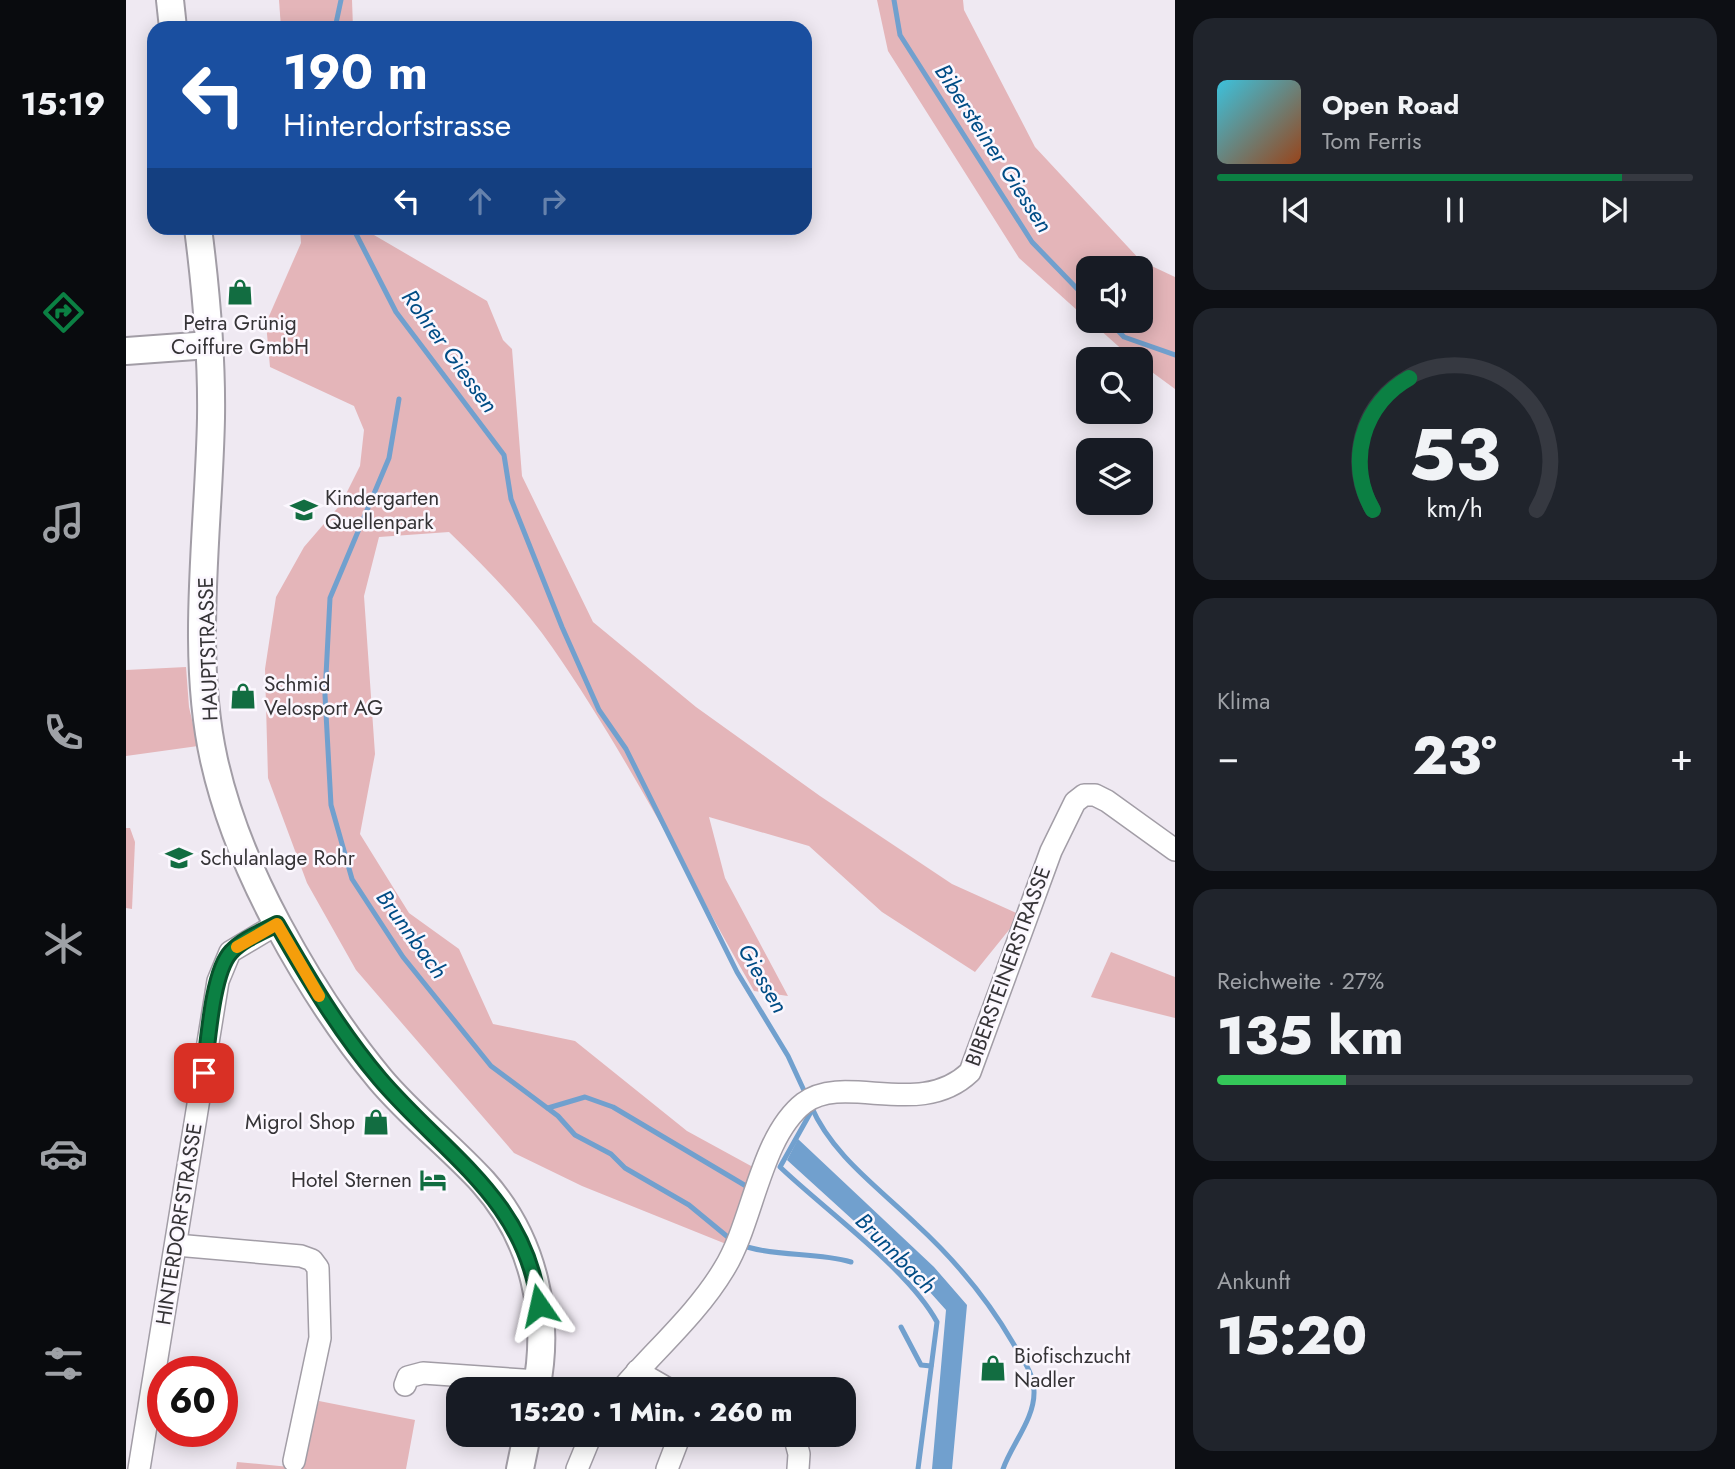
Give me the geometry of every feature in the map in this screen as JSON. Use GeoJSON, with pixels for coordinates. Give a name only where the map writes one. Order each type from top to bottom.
{"type":"FeatureCollection","features":[{"type":"Feature","properties":{"kind":"main road"},"geometry":{"type":"LineString","coordinates":[[170,0],[172,21]]}},
{"type":"Feature","properties":{"kind":"main road","name":"HAUPTSTRASSE"},"geometry":{"type":"LineString","coordinates":[[199,235],[209,345],[211,415],[205,651],[214,759],[238,839],[277,924],[321,999],[380,1078],[480,1179],[515,1229],[532,1268],[538,1292],[541,1341],[538,1377]]}},
{"type":"Feature","properties":{"kind":"main road"},"geometry":{"type":"LineString","coordinates":[[126,351],[209,345]]}},
{"type":"Feature","properties":{"kind":"main road"},"geometry":{"type":"LineString","coordinates":[[520,1469],[525,1447]]}},
{"type":"Feature","properties":{"kind":"street","name":"BIBERSTEINERSTRASSE"},"geometry":{"type":"LineString","coordinates":[[632,1377],[703,1300],[725,1268],[736,1248],[762,1172],[788,1122],[806,1101],[825,1093],[925,1094],[957,1084],[970,1072],[1051,851],[1075,803],[1084,796],[1095,795],[1175,850]]}},
{"type":"Feature","properties":{"kind":"street","name":"HINTERDORFSTRASSE"},"geometry":{"type":"LineString","coordinates":[[139,1469],[218,981],[230,952],[277,924]]}},
{"type":"Feature","properties":{"kind":"street"},"geometry":{"type":"LineString","coordinates":[[176,1245],[301,1256],[312,1260],[318,1268],[320,1338],[295,1461]]}},
{"type":"Feature","properties":{"kind":"street"},"geometry":{"type":"LineString","coordinates":[[637,1371],[647,1377]]}},
{"type":"Feature","properties":{"kind":"street"},"geometry":{"type":"LineString","coordinates":[[405,1385],[408,1377],[423,1373],[461,1377]]}},
{"type":"Feature","properties":{"kind":"street"},"geometry":{"type":"LineString","coordinates":[[578,1469],[586,1447]]}},
{"type":"Feature","properties":{"kind":"street"},"geometry":{"type":"LineString","coordinates":[[667,1469],[675,1447]]}},
{"type":"Feature","properties":{"kind":"street"},"geometry":{"type":"LineString","coordinates":[[797,1447],[798,1469]]}},
{"type":"Feature","properties":{"kind":"shaded area"},"geometry":{"type":"Polygon","coordinates":[[[279,0],[352,0],[353,21],[280,21],[279,0]]]}},
{"type":"Feature","properties":{"kind":"shaded area"},"geometry":{"type":"Polygon","coordinates":[[[877,0],[963,0],[964,10],[1035,147],[1136,256],[1076,256],[1076,309],[1019,258],[888,51],[877,0]]]}},
{"type":"Feature","properties":{"kind":"shaded area"},"geometry":{"type":"Polygon","coordinates":[[[300,235],[374,235],[487,301],[503,340],[512,349],[522,476],[593,622],[696,707],[820,796],[952,884],[1021,915],[975,972],[882,912],[809,846],[709,817],[725,878],[788,996],[754,991],[606,730],[529,616],[449,532],[379,537],[364,596],[375,754],[360,834],[409,913],[459,949],[493,1024],[575,1041],[687,1131],[762,1172],[736,1248],[582,1186],[514,1153],[356,970],[307,883],[268,778],[265,669],[276,597],[304,547],[341,504],[360,466],[364,430],[354,406],[270,367],[266,323],[301,243],[300,235]]]}},
{"type":"Feature","properties":{"kind":"shaded area"},"geometry":{"type":"Polygon","coordinates":[[[1153,267],[1175,277],[1175,389],[1153,373],[1153,347],[1119,347],[1104,333],[1153,333],[1153,267]]]}},
{"type":"Feature","properties":{"kind":"shaded area"},"geometry":{"type":"Polygon","coordinates":[[[186,667],[189,707],[198,746],[126,756],[126,670],[186,667]]]}},
{"type":"Feature","properties":{"kind":"shaded area"},"geometry":{"type":"Polygon","coordinates":[[[126,828],[130,828],[135,842],[132,909],[126,908],[126,828]]]}},
{"type":"Feature","properties":{"kind":"shaded area"},"geometry":{"type":"Polygon","coordinates":[[[1111,952],[1175,977],[1175,1018],[1091,997],[1111,952]]]}},
{"type":"Feature","properties":{"kind":"shaded area"},"geometry":{"type":"Polygon","coordinates":[[[319,1401],[415,1420],[406,1469],[236,1469],[237,1462],[300,1468],[319,1401]]]}},
{"type":"Feature","properties":{"kind":"water"},"geometry":{"type":"Polygon","coordinates":[[[798,1139],[934,1267],[967,1305],[952,1469],[932,1469],[946,1310],[920,1281],[787,1160],[798,1139]]]}},
{"type":"Feature","properties":{"kind":"waterway","name":"Rohrer Giessen"},"geometry":{"type":"LineString","coordinates":[[336,21],[341,0]]}},
{"type":"Feature","properties":{"kind":"waterway","name":"Bibersteiner Giessen"},"geometry":{"type":"LineString","coordinates":[[894,0],[900,35],[1032,242],[1076,288]]}},
{"type":"Feature","properties":{"kind":"waterway","name":"Giessen"},"geometry":{"type":"LineString","coordinates":[[357,235],[396,312],[504,455],[511,499],[562,627],[599,710],[626,749],[737,972],[788,1056],[807,1097]]}},
{"type":"Feature","properties":{"kind":"waterway","name":"Bibersteiner Giessen"},"geometry":{"type":"LineString","coordinates":[[1120,333],[1124,337],[1175,355]]}},
{"type":"Feature","properties":{"kind":"waterway","name":"Brunnbach"},"geometry":{"type":"LineString","coordinates":[[399,399],[389,458],[330,598],[325,695],[331,805],[352,879],[403,957],[491,1066],[558,1116],[575,1135],[611,1154],[625,1168],[689,1205],[729,1238]]}},
{"type":"Feature","properties":{"kind":"waterway"},"geometry":{"type":"LineString","coordinates":[[548,1108],[585,1097],[613,1107],[746,1186]]}},
{"type":"Feature","properties":{"kind":"waterway","name":"Giessen"},"geometry":{"type":"LineString","coordinates":[[811,1106],[820,1124],[844,1155],[957,1265],[1003,1326],[1026,1366],[1034,1391],[1031,1411],[1003,1469]]}},
{"type":"Feature","properties":{"kind":"waterway","name":"Brunnbach"},"geometry":{"type":"LineString","coordinates":[[812,1110],[780,1167],[887,1261],[924,1302],[937,1322],[918,1469]]}},
{"type":"Feature","properties":{"kind":"waterway"},"geometry":{"type":"LineString","coordinates":[[747,1247],[851,1262]]}},
{"type":"Feature","properties":{"kind":"waterway"},"geometry":{"type":"LineString","coordinates":[[901,1327],[921,1365],[931,1366]]}},
{"type":"Feature","properties":{"kind":"slow traffic"},"geometry":{"type":"LineString","coordinates":[[237,947],[277,924],[319,996]]}},
{"type":"Feature","properties":{"kind":"place","name":"Petra Grünig Coiffure GmbH"},"geometry":{"type":"Point","coordinates":[240,292]}},
{"type":"Feature","properties":{"kind":"place","name":"Kindergarten Quellenpark"},"geometry":{"type":"Point","coordinates":[304,510]}},
{"type":"Feature","properties":{"kind":"place","name":"Schmid Velosport AG"},"geometry":{"type":"Point","coordinates":[243,696]}},
{"type":"Feature","properties":{"kind":"place","name":"Schulanlage Rohr"},"geometry":{"type":"Point","coordinates":[179,858]}},
{"type":"Feature","properties":{"kind":"place","name":"Migrol Shop"},"geometry":{"type":"Point","coordinates":[376,1122]}},
{"type":"Feature","properties":{"kind":"place","name":"Hotel Sternen"},"geometry":{"type":"Point","coordinates":[433,1180]}},
{"type":"Feature","properties":{"kind":"place","name":"Biofischzucht Nadler"},"geometry":{"type":"Point","coordinates":[993,1368]}},
{"type":"Feature","properties":{"kind":"route"},"geometry":{"type":"LineString","coordinates":[[204,1073],[218,981],[225,962],[230,952],[251,937],[277,924],[321,999],[380,1078],[493,1193],[528,1256],[539,1305]]}}]}
